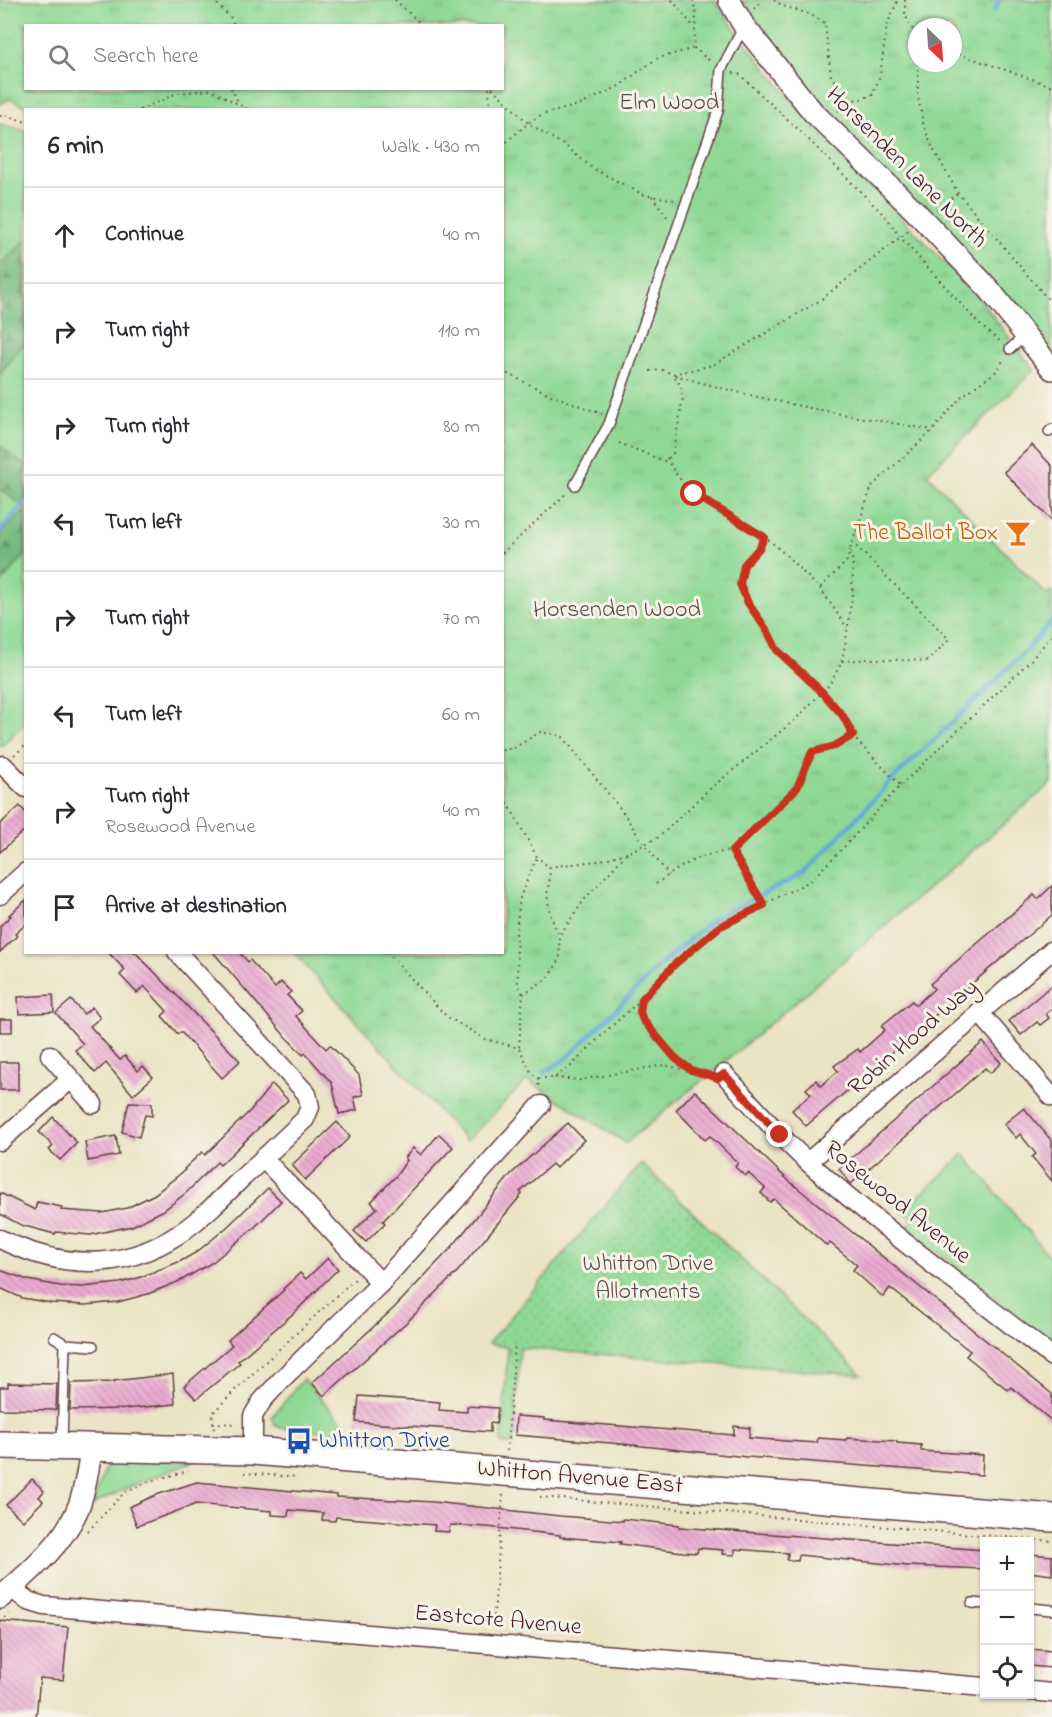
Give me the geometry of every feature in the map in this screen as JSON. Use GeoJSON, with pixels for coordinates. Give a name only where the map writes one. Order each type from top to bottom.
{"type":"FeatureCollection","features":[{"type":"Feature","properties":{"kind":"main road","name":"Whitton Avenue East"},"geometry":{"type":"LineString","coordinates":[[0,1445],[92,1448],[248,1462],[505,1472],[1052,1518]]}},
{"type":"Feature","properties":{"kind":"street","name":"Horsenden Lane North"},"geometry":{"type":"LineString","coordinates":[[729,0],[744,26],[813,112],[989,289],[1018,342],[1052,369]]}},
{"type":"Feature","properties":{"kind":"street"},"geometry":{"type":"LineString","coordinates":[[2,766],[24,786]]}},
{"type":"Feature","properties":{"kind":"street"},"geometry":{"type":"LineString","coordinates":[[0,895],[24,874]]}},
{"type":"Feature","properties":{"kind":"street","name":"Robin Hood Way"},"geometry":{"type":"LineString","coordinates":[[808,1162],[1052,950]]}},
{"type":"Feature","properties":{"kind":"street"},"geometry":{"type":"LineString","coordinates":[[0,1239],[46,1258],[73,1262],[99,1262],[126,1258],[153,1249],[180,1233],[207,1211],[305,1119],[310,1107],[307,1094],[179,954]]}},
{"type":"Feature","properties":{"kind":"street"},"geometry":{"type":"LineString","coordinates":[[979,1012],[1052,1097]]}},
{"type":"Feature","properties":{"kind":"street"},"geometry":{"type":"LineString","coordinates":[[50,1055],[93,1104]]}},
{"type":"Feature","properties":{"kind":"street","name":"Rosewood Avenue"},"geometry":{"type":"LineString","coordinates":[[724,1074],[808,1162],[1052,1356]]}},
{"type":"Feature","properties":{"kind":"street"},"geometry":{"type":"LineString","coordinates":[[0,1141],[71,1079]]}},
{"type":"Feature","properties":{"kind":"street"},"geometry":{"type":"LineString","coordinates":[[248,1462],[254,1416],[262,1401],[381,1283],[541,1106]]}},
{"type":"Feature","properties":{"kind":"street"},"geometry":{"type":"LineString","coordinates":[[263,1158],[381,1283]]}},
{"type":"Feature","properties":{"kind":"street"},"geometry":{"type":"LineString","coordinates":[[5,1593],[39,1563],[65,1530],[80,1503],[92,1448]]}},
{"type":"Feature","properties":{"kind":"street","name":"Eastcote Avenue"},"geometry":{"type":"LineString","coordinates":[[5,1593],[44,1606],[980,1687]]}},
{"type":"Feature","properties":{"kind":"street"},"geometry":{"type":"LineString","coordinates":[[1034,1691],[1052,1693]]}},
{"type":"Feature","properties":{"kind":"lane"},"geometry":{"type":"LineString","coordinates":[[575,485],[609,424],[718,111],[721,70],[744,26]]}},
{"type":"Feature","properties":{"kind":"lane"},"geometry":{"type":"LineString","coordinates":[[54,1337],[65,1344],[93,1346]]}},
{"type":"Feature","properties":{"kind":"lane"},"geometry":{"type":"LineString","coordinates":[[62,1447],[65,1344]]}},
{"type":"Feature","properties":{"kind":"lane"},"geometry":{"type":"LineString","coordinates":[[972,1603],[980,1604]]}},
{"type":"Feature","properties":{"kind":"lane"},"geometry":{"type":"LineString","coordinates":[[1034,1608],[1052,1610]]}},
{"type":"Feature","properties":{"kind":"path"},"geometry":{"type":"LineString","coordinates":[[213,0],[232,19],[233,24]]}},
{"type":"Feature","properties":{"kind":"path"},"geometry":{"type":"LineString","coordinates":[[395,0],[421,24]]}},
{"type":"Feature","properties":{"kind":"path"},"geometry":{"type":"LineString","coordinates":[[672,0],[694,27]]}},
{"type":"Feature","properties":{"kind":"path"},"geometry":{"type":"LineString","coordinates":[[693,0],[696,14],[694,48]]}},
{"type":"Feature","properties":{"kind":"path"},"geometry":{"type":"LineString","coordinates":[[774,0],[825,23],[831,76],[846,98],[858,100],[872,95],[880,76],[887,25],[898,0]]}},
{"type":"Feature","properties":{"kind":"path"},"geometry":{"type":"LineString","coordinates":[[905,0],[905,15],[908,20]]}},
{"type":"Feature","properties":{"kind":"path"},"geometry":{"type":"LineString","coordinates":[[694,48],[721,70],[739,74],[801,132],[887,218],[900,237],[981,326],[1018,342],[997,371],[962,396],[933,430],[872,486],[847,561],[820,588]]}},
{"type":"Feature","properties":{"kind":"path"},"geometry":{"type":"LineString","coordinates":[[504,145],[528,123],[541,115],[582,104],[610,91],[656,59],[694,48]]}},
{"type":"Feature","properties":{"kind":"path"},"geometry":{"type":"LineString","coordinates":[[962,55],[1052,86]]}},
{"type":"Feature","properties":{"kind":"path"},"geometry":{"type":"LineString","coordinates":[[918,72],[918,97],[924,127],[932,147],[958,193],[1052,304]]}},
{"type":"Feature","properties":{"kind":"path"},"geometry":{"type":"LineString","coordinates":[[144,108],[177,93],[212,90],[246,108]]}},
{"type":"Feature","properties":{"kind":"path"},"geometry":{"type":"LineString","coordinates":[[232,90],[239,104]]}},
{"type":"Feature","properties":{"kind":"path"},"geometry":{"type":"LineString","coordinates":[[490,90],[490,108]]}},
{"type":"Feature","properties":{"kind":"path"},"geometry":{"type":"LineString","coordinates":[[492,90],[528,123],[567,147],[592,168],[644,195],[687,201]]}},
{"type":"Feature","properties":{"kind":"path"},"geometry":{"type":"LineString","coordinates":[[837,112],[846,98]]}},
{"type":"Feature","properties":{"kind":"path"},"geometry":{"type":"LineString","coordinates":[[0,116],[5,115],[24,121]]}},
{"type":"Feature","properties":{"kind":"path"},"geometry":{"type":"LineString","coordinates":[[673,374],[713,365],[723,360],[819,301],[958,193]]}},
{"type":"Feature","properties":{"kind":"path"},"geometry":{"type":"LineString","coordinates":[[652,196],[677,229]]}},
{"type":"Feature","properties":{"kind":"path"},"geometry":{"type":"LineString","coordinates":[[650,371],[662,370],[708,385],[795,406],[933,430]]}},
{"type":"Feature","properties":{"kind":"path"},"geometry":{"type":"LineString","coordinates":[[504,372],[551,395],[602,414]]}},
{"type":"Feature","properties":{"kind":"path"},"geometry":{"type":"LineString","coordinates":[[619,443],[664,461],[673,454],[683,398],[680,385],[673,374]]}},
{"type":"Feature","properties":{"kind":"path"},"geometry":{"type":"LineString","coordinates":[[667,458],[672,469],[694,494],[764,537],[820,588],[847,629]]}},
{"type":"Feature","properties":{"kind":"path"},"geometry":{"type":"LineString","coordinates":[[504,551],[575,485]]}},
{"type":"Feature","properties":{"kind":"path"},"geometry":{"type":"LineString","coordinates":[[764,537],[760,547],[744,565],[740,584],[748,603],[777,650],[823,693],[843,716],[853,735],[900,784]]}},
{"type":"Feature","properties":{"kind":"path"},"geometry":{"type":"LineString","coordinates":[[842,661],[871,659],[928,661],[949,639],[852,543]]}},
{"type":"Feature","properties":{"kind":"path"},"geometry":{"type":"LineString","coordinates":[[549,867],[597,861],[627,853],[659,837],[705,794],[796,719],[823,693],[842,661],[853,563],[850,549]]}},
{"type":"Feature","properties":{"kind":"path"},"geometry":{"type":"LineString","coordinates":[[555,1078],[571,1066],[642,999],[675,964],[719,927],[810,881],[900,784],[1032,659],[1052,635]]}},
{"type":"Feature","properties":{"kind":"path"},"geometry":{"type":"LineString","coordinates":[[504,750],[514,748],[540,732],[562,736],[623,812],[669,875]]}},
{"type":"Feature","properties":{"kind":"path"},"geometry":{"type":"LineString","coordinates":[[656,884],[681,866],[709,853],[732,851],[797,788],[812,752],[835,746],[853,735]]}},
{"type":"Feature","properties":{"kind":"path"},"geometry":{"type":"LineString","coordinates":[[504,796],[537,857],[549,867],[550,878],[547,894],[550,914],[559,936],[560,959],[548,978],[523,994]]}},
{"type":"Feature","properties":{"kind":"path"},"geometry":{"type":"LineString","coordinates":[[732,851],[763,904]]}},
{"type":"Feature","properties":{"kind":"path"},"geometry":{"type":"LineString","coordinates":[[559,936],[585,899],[627,853]]}},
{"type":"Feature","properties":{"kind":"path"},"geometry":{"type":"LineString","coordinates":[[537,857],[520,897],[516,932],[518,985],[523,994],[519,1048],[532,1074],[538,1078],[580,1080],[664,1065],[718,1078],[724,1074]]}},
{"type":"Feature","properties":{"kind":"path"},"geometry":{"type":"LineString","coordinates":[[389,954],[446,1016],[485,1039],[519,1048]]}},
{"type":"Feature","properties":{"kind":"path"},"geometry":{"type":"LineString","coordinates":[[642,999],[640,1012],[643,1020],[675,1058],[691,1070]]}},
{"type":"Feature","properties":{"kind":"path"},"geometry":{"type":"LineString","coordinates":[[538,1078],[538,1087]]}},
{"type":"Feature","properties":{"kind":"path"},"geometry":{"type":"LineString","coordinates":[[215,1432],[212,1414],[367,1268]]}},
{"type":"Feature","properties":{"kind":"path"},"geometry":{"type":"LineString","coordinates":[[492,1644],[515,1344]]}},
{"type":"Feature","properties":{"kind":"path"},"geometry":{"type":"LineString","coordinates":[[213,1422],[238,1424]]}},
{"type":"Feature","properties":{"kind":"path"},"geometry":{"type":"LineString","coordinates":[[248,1462],[301,1477]]}},
{"type":"Feature","properties":{"kind":"path"},"geometry":{"type":"LineString","coordinates":[[85,1535],[123,1494],[147,1482],[196,1469]]}},
{"type":"Feature","properties":{"kind":"path"},"geometry":{"type":"LineString","coordinates":[[539,1497],[1052,1541]]}},
{"type":"Feature","properties":{"kind":"green space"},"geometry":{"type":"Polygon","coordinates":[[[0,0],[714,0],[806,118],[982,302],[1034,370],[927,474],[1047,595],[1052,591],[1052,783],[732,1056],[626,1143],[527,1080],[466,1141],[295,954],[504,954],[504,108],[30,108],[10,99],[0,104],[0,0]]]}},
{"type":"Feature","properties":{"kind":"green space"},"geometry":{"type":"Polygon","coordinates":[[[743,0],[1052,0],[1052,356],[819,105],[743,0]]]}},
{"type":"Feature","properties":{"kind":"green space"},"geometry":{"type":"Polygon","coordinates":[[[0,124],[24,130],[24,724],[0,747],[0,124]]]}},
{"type":"Feature","properties":{"kind":"green space"},"geometry":{"type":"Polygon","coordinates":[[[24,242],[24,343],[0,374],[0,265],[24,242]]]}},
{"type":"Feature","properties":{"kind":"green space"},"geometry":{"type":"Polygon","coordinates":[[[0,446],[24,464],[24,507],[0,489],[0,446]]]}},
{"type":"Feature","properties":{"kind":"green space"},"geometry":{"type":"Polygon","coordinates":[[[24,512],[24,556],[0,584],[0,534],[24,512]]]}},
{"type":"Feature","properties":{"kind":"green space"},"geometry":{"type":"Polygon","coordinates":[[[964,1154],[1052,1260],[1052,1344],[907,1227],[913,1219],[903,1211],[964,1154]]]}},
{"type":"Feature","properties":{"kind":"green space","name":"Whitton Drive Allotments"},"geometry":{"type":"Polygon","coordinates":[[[641,1163],[862,1375],[520,1348],[514,1445],[501,1443],[508,1347],[488,1344],[641,1163]]]}},
{"type":"Feature","properties":{"kind":"green space"},"geometry":{"type":"Polygon","coordinates":[[[303,1379],[353,1434],[281,1428],[275,1425],[272,1417],[303,1379]]]}},
{"type":"Feature","properties":{"kind":"green space"},"geometry":{"type":"Polygon","coordinates":[[[108,1459],[195,1461],[93,1505],[108,1459]]]}},
{"type":"Feature","properties":{"kind":"building"},"geometry":{"type":"Polygon","coordinates":[[[1032,445],[1052,466],[1052,521],[1004,472],[1032,445]]]}},
{"type":"Feature","properties":{"kind":"building"},"geometry":{"type":"Polygon","coordinates":[[[20,806],[24,811],[24,831],[0,852],[0,824],[20,806]]]}},
{"type":"Feature","properties":{"kind":"building"},"geometry":{"type":"Polygon","coordinates":[[[1052,886],[1052,915],[806,1126],[792,1110],[811,1094],[806,1089],[816,1080],[821,1086],[838,1071],[834,1066],[858,1049],[860,1052],[885,1030],[881,1026],[912,1001],[916,1005],[934,989],[930,984],[1034,895],[1038,899],[1052,886]]]}},
{"type":"Feature","properties":{"kind":"building"},"geometry":{"type":"Polygon","coordinates":[[[24,902],[24,926],[0,952],[0,926],[11,916],[9,915],[24,902]]]}},
{"type":"Feature","properties":{"kind":"building"},"geometry":{"type":"Polygon","coordinates":[[[110,954],[137,954],[240,1061],[222,1078],[181,1032],[178,1034],[162,1016],[167,1011],[144,986],[137,993],[120,975],[125,970],[110,954]]]}},
{"type":"Feature","properties":{"kind":"building"},"geometry":{"type":"Polygon","coordinates":[[[215,954],[241,954],[248,962],[250,960],[275,988],[281,982],[291,992],[287,995],[302,1011],[296,1016],[326,1049],[330,1045],[359,1075],[363,1095],[354,1097],[357,1110],[339,1114],[332,1083],[305,1053],[303,1055],[215,954]]]}},
{"type":"Feature","properties":{"kind":"building"},"geometry":{"type":"Polygon","coordinates":[[[1052,985],[1052,1008],[1046,1014],[1049,1018],[1040,1025],[1037,1022],[1021,1035],[1009,1021],[1052,985]]]}},
{"type":"Feature","properties":{"kind":"building"},"geometry":{"type":"Polygon","coordinates":[[[53,995],[54,1012],[19,1014],[18,997],[53,995]]]}},
{"type":"Feature","properties":{"kind":"building"},"geometry":{"type":"Polygon","coordinates":[[[71,1000],[84,1014],[92,1007],[100,1018],[90,1026],[120,1060],[125,1056],[138,1071],[143,1066],[153,1077],[133,1095],[106,1063],[95,1073],[75,1050],[83,1044],[56,1013],[71,1000]]]}},
{"type":"Feature","properties":{"kind":"building"},"geometry":{"type":"Polygon","coordinates":[[[0,1019],[12,1019],[12,1032],[0,1032],[0,1019]]]}},
{"type":"Feature","properties":{"kind":"building"},"geometry":{"type":"Polygon","coordinates":[[[983,1042],[1001,1063],[990,1073],[985,1068],[851,1184],[839,1169],[983,1042]]]}},
{"type":"Feature","properties":{"kind":"building"},"geometry":{"type":"Polygon","coordinates":[[[0,1062],[18,1062],[18,1090],[0,1090],[0,1062]]]}},
{"type":"Feature","properties":{"kind":"building"},"geometry":{"type":"Polygon","coordinates":[[[272,1084],[288,1100],[220,1165],[217,1162],[186,1193],[164,1210],[132,1226],[90,1235],[56,1232],[55,1234],[21,1225],[0,1214],[0,1193],[35,1210],[37,1202],[62,1207],[61,1210],[102,1213],[127,1208],[155,1194],[185,1170],[202,1152],[205,1155],[250,1111],[272,1084]]]}},
{"type":"Feature","properties":{"kind":"building"},"geometry":{"type":"Polygon","coordinates":[[[695,1091],[789,1181],[1052,1394],[1052,1421],[1011,1387],[1008,1390],[966,1356],[970,1351],[890,1288],[883,1297],[853,1270],[857,1265],[830,1243],[827,1246],[774,1199],[770,1202],[761,1193],[765,1188],[748,1173],[745,1176],[735,1167],[738,1163],[710,1136],[705,1140],[676,1110],[695,1091]]]}},
{"type":"Feature","properties":{"kind":"building"},"geometry":{"type":"Polygon","coordinates":[[[129,1102],[152,1103],[152,1116],[145,1115],[139,1137],[122,1132],[129,1102]]]}},
{"type":"Feature","properties":{"kind":"building"},"geometry":{"type":"Polygon","coordinates":[[[1024,1108],[1052,1141],[1052,1181],[1032,1157],[1036,1154],[1020,1134],[1016,1138],[1004,1124],[1024,1108]]]}},
{"type":"Feature","properties":{"kind":"building"},"geometry":{"type":"Polygon","coordinates":[[[53,1117],[77,1143],[60,1160],[49,1150],[53,1146],[39,1132],[53,1117]]]}},
{"type":"Feature","properties":{"kind":"building"},"geometry":{"type":"Polygon","coordinates":[[[337,1122],[350,1137],[305,1180],[292,1165],[337,1122]]]}},
{"type":"Feature","properties":{"kind":"building"},"geometry":{"type":"Polygon","coordinates":[[[568,1123],[584,1140],[556,1168],[552,1164],[520,1192],[522,1194],[459,1270],[408,1321],[324,1396],[312,1383],[394,1308],[452,1247],[511,1174],[568,1123]]]}},
{"type":"Feature","properties":{"kind":"building"},"geometry":{"type":"Polygon","coordinates":[[[439,1134],[453,1147],[366,1242],[354,1231],[377,1208],[371,1202],[396,1176],[413,1148],[421,1155],[439,1134]]]}},
{"type":"Feature","properties":{"kind":"building"},"geometry":{"type":"Polygon","coordinates":[[[116,1136],[119,1155],[88,1161],[85,1142],[116,1136]]]}},
{"type":"Feature","properties":{"kind":"building"},"geometry":{"type":"Polygon","coordinates":[[[268,1188],[281,1201],[256,1226],[213,1262],[182,1280],[148,1294],[118,1302],[85,1305],[22,1298],[0,1288],[0,1270],[28,1280],[60,1286],[82,1287],[120,1283],[138,1278],[197,1252],[268,1188]]]}},
{"type":"Feature","properties":{"kind":"building"},"geometry":{"type":"Polygon","coordinates":[[[328,1258],[338,1269],[295,1312],[238,1361],[240,1363],[196,1399],[184,1386],[232,1345],[228,1340],[300,1273],[306,1279],[328,1258]]]}},
{"type":"Feature","properties":{"kind":"building"},"geometry":{"type":"Polygon","coordinates":[[[173,1374],[175,1404],[125,1409],[70,1410],[71,1383],[114,1382],[173,1374]]]}},
{"type":"Feature","properties":{"kind":"building"},"geometry":{"type":"Polygon","coordinates":[[[8,1383],[57,1384],[56,1410],[0,1409],[0,1387],[8,1387],[8,1383]]]}},
{"type":"Feature","properties":{"kind":"building"},"geometry":{"type":"Polygon","coordinates":[[[359,1396],[440,1402],[439,1410],[467,1412],[467,1406],[498,1408],[496,1424],[490,1423],[490,1432],[356,1422],[359,1396]]]}},
{"type":"Feature","properties":{"kind":"building"},"geometry":{"type":"Polygon","coordinates":[[[516,1416],[734,1435],[734,1426],[750,1428],[749,1438],[786,1441],[817,1443],[818,1438],[846,1440],[847,1438],[897,1441],[897,1443],[921,1445],[921,1451],[983,1455],[982,1475],[747,1457],[515,1435],[516,1416]]]}},
{"type":"Feature","properties":{"kind":"building"},"geometry":{"type":"Polygon","coordinates":[[[32,1479],[44,1491],[39,1497],[43,1501],[23,1521],[6,1505],[32,1479]]]}},
{"type":"Feature","properties":{"kind":"building"},"geometry":{"type":"Polygon","coordinates":[[[197,1482],[337,1495],[337,1497],[433,1502],[560,1516],[623,1521],[623,1519],[679,1525],[679,1527],[980,1550],[980,1569],[908,1566],[799,1555],[798,1561],[787,1560],[788,1553],[735,1549],[735,1555],[722,1554],[723,1550],[698,1548],[697,1553],[683,1552],[620,1544],[621,1542],[560,1537],[560,1535],[487,1527],[450,1525],[449,1532],[434,1531],[435,1525],[336,1517],[335,1521],[322,1520],[323,1513],[289,1510],[288,1516],[272,1515],[272,1511],[196,1504],[137,1526],[129,1507],[156,1495],[197,1482]]]}},
{"type":"Feature","properties":{"kind":"building"},"geometry":{"type":"Polygon","coordinates":[[[1034,1554],[1052,1556],[1052,1575],[1034,1573],[1034,1554]]]}},
{"type":"Feature","properties":{"kind":"building"},"geometry":{"type":"Polygon","coordinates":[[[0,1621],[68,1627],[63,1680],[40,1678],[36,1717],[0,1717],[0,1621]]]}},
{"type":"Feature","properties":{"kind":"building"},"geometry":{"type":"Polygon","coordinates":[[[1034,1649],[1052,1651],[1052,1668],[1034,1666],[1034,1649]]]}},
{"type":"Feature","properties":{"kind":"waterway"},"geometry":{"type":"LineString","coordinates":[[995,10],[999,0]]}},
{"type":"Feature","properties":{"kind":"waterway"},"geometry":{"type":"LineString","coordinates":[[0,531],[24,503]]}},
{"type":"Feature","properties":{"kind":"waterway"},"geometry":{"type":"LineString","coordinates":[[544,1072],[566,1059],[668,958],[715,918],[805,873],[889,783],[1024,653],[1052,620]]}},
{"type":"Feature","properties":{"kind":"place","name":"The Ballot Box"},"geometry":{"type":"Point","coordinates":[1018,533]}},
{"type":"Feature","properties":{"kind":"place","name":"Whitton Drive"},"geometry":{"type":"Point","coordinates":[299,1441]}},
{"type":"Feature","properties":{"kind":"route"},"geometry":{"type":"LineString","coordinates":[[694,494],[764,537],[760,547],[744,565],[740,584],[748,603],[777,650],[823,693],[843,716],[853,735],[835,746],[812,752],[797,788],[732,851],[764,905],[719,927],[675,964],[642,999],[640,1012],[643,1020],[675,1058],[691,1070],[718,1078],[724,1074],[780,1135]]}},
{"type":"Feature","properties":{"kind":"park label","name":"Elm Wood"},"geometry":{"type":"Point","coordinates":[669,103]}},
{"type":"Feature","properties":{"kind":"park label","name":"Horsenden Wood"},"geometry":{"type":"Point","coordinates":[617,610]}}]}
